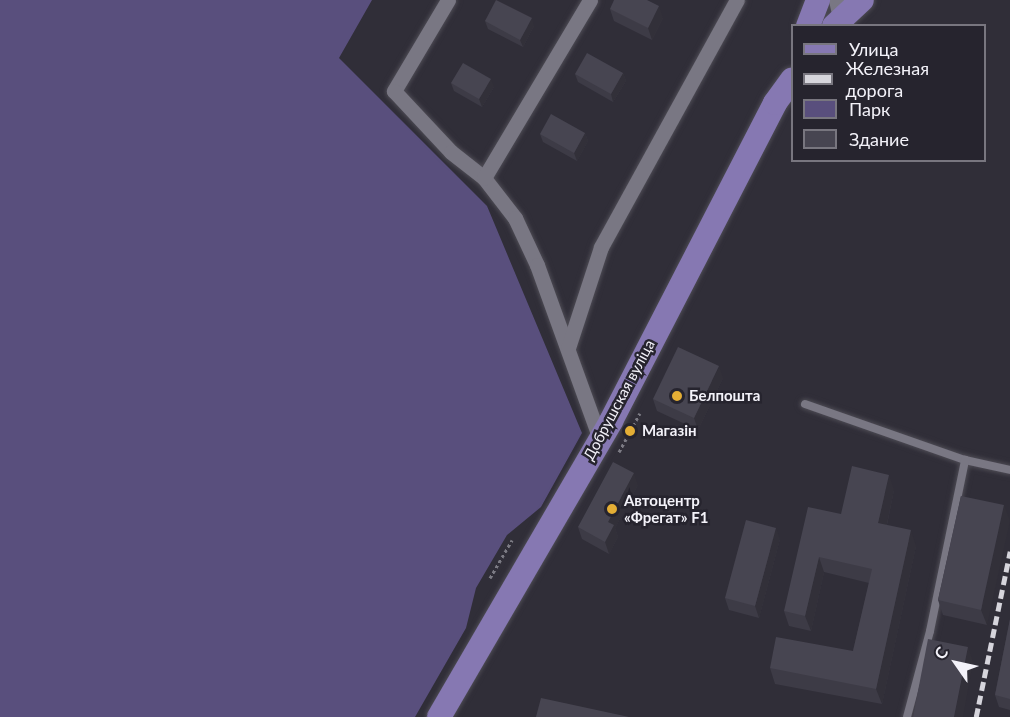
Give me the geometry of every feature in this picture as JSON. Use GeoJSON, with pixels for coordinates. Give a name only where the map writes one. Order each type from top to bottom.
{"type":"FeatureCollection","features":[{"type":"Feature","properties":{"kind":"main road"},"geometry":{"type":"LineString","coordinates":[[809,24],[818,0]]}},
{"type":"Feature","properties":{"kind":"main road"},"geometry":{"type":"LineString","coordinates":[[837,15],[862,0]]}},
{"type":"Feature","properties":{"kind":"main road"},"geometry":{"type":"LineString","coordinates":[[775,103],[791,68]]}},
{"type":"Feature","properties":{"kind":"main road","name":"Добрушская вуліца"},"geometry":{"type":"LineString","coordinates":[[439,717],[609,446],[775,103],[791,81]]}},
{"type":"Feature","properties":{"kind":"street"},"geometry":{"type":"LineString","coordinates":[[448,0],[394,91],[451,152],[484,178],[515,218],[537,266],[568,348],[591,420],[609,446]]}},
{"type":"Feature","properties":{"kind":"street"},"geometry":{"type":"LineString","coordinates":[[484,178],[590,0]]}},
{"type":"Feature","properties":{"kind":"street"},"geometry":{"type":"LineString","coordinates":[[568,348],[601,247],[737,0]]}},
{"type":"Feature","properties":{"kind":"lane"},"geometry":{"type":"LineString","coordinates":[[805,404],[964,460],[1010,470]]}},
{"type":"Feature","properties":{"kind":"lane"},"geometry":{"type":"LineString","coordinates":[[907,717],[930,631],[964,460]]}},
{"type":"Feature","properties":{"kind":"path"},"geometry":{"type":"LineString","coordinates":[[609,446],[640,413]]}},
{"type":"Feature","properties":{"kind":"path"},"geometry":{"type":"LineString","coordinates":[[490,578],[512,540]]}},
{"type":"Feature","properties":{"kind":"green space"},"geometry":{"type":"Polygon","coordinates":[[[0,0],[372,0],[339,58],[487,206],[582,433],[541,507],[507,535],[476,588],[466,628],[415,717],[0,717],[0,0]]]}},
{"type":"Feature","properties":{"kind":"building"},"geometry":{"type":"Polygon","coordinates":[[[496,0],[532,18],[520,40],[485,21],[496,0]]]}},
{"type":"Feature","properties":{"kind":"building"},"geometry":{"type":"Polygon","coordinates":[[[614,0],[647,0],[659,6],[648,28],[610,9],[614,0]]]}},
{"type":"Feature","properties":{"kind":"building"},"geometry":{"type":"Polygon","coordinates":[[[587,53],[623,73],[611,94],[575,74],[587,53]]]}},
{"type":"Feature","properties":{"kind":"building"},"geometry":{"type":"Polygon","coordinates":[[[463,63],[491,79],[479,99],[451,83],[463,63]]]}},
{"type":"Feature","properties":{"kind":"building"},"geometry":{"type":"Polygon","coordinates":[[[551,114],[585,133],[574,153],[540,134],[551,114]]]}},
{"type":"Feature","properties":{"kind":"building"},"geometry":{"type":"Polygon","coordinates":[[[678,347],[719,366],[694,418],[653,399],[678,347]]]}},
{"type":"Feature","properties":{"kind":"building"},"geometry":{"type":"Polygon","coordinates":[[[613,462],[634,473],[608,522],[614,525],[605,542],[578,527],[613,462]]]}},
{"type":"Feature","properties":{"kind":"building"},"geometry":{"type":"Polygon","coordinates":[[[852,466],[889,475],[878,523],[911,530],[876,689],[770,668],[776,637],[853,651],[872,569],[819,557],[805,616],[784,611],[808,507],[841,514],[852,466]]]}},
{"type":"Feature","properties":{"kind":"building"},"geometry":{"type":"Polygon","coordinates":[[[961,496],[1004,505],[981,610],[938,600],[961,496]]]}},
{"type":"Feature","properties":{"kind":"building"},"geometry":{"type":"Polygon","coordinates":[[[746,520],[776,528],[755,606],[725,598],[746,520]]]}},
{"type":"Feature","properties":{"kind":"building"},"geometry":{"type":"Polygon","coordinates":[[[1010,619],[1010,699],[995,695],[1010,619]]]}},
{"type":"Feature","properties":{"kind":"building"},"geometry":{"type":"Polygon","coordinates":[[[928,639],[968,647],[954,717],[913,717],[928,639]]]}},
{"type":"Feature","properties":{"kind":"building"},"geometry":{"type":"Polygon","coordinates":[[[541,698],[629,717],[536,717],[541,698]]]}},
{"type":"Feature","properties":{"kind":"railway"},"geometry":{"type":"LineString","coordinates":[[976,717],[1010,551]]}},
{"type":"Feature","properties":{"kind":"place","name":"Белпошта"},"geometry":{"type":"Point","coordinates":[677,396]}},
{"type":"Feature","properties":{"kind":"place","name":"Магазін"},"geometry":{"type":"Point","coordinates":[630,431]}},
{"type":"Feature","properties":{"kind":"place","name":"Автоцентр «Фрегат» F1"},"geometry":{"type":"Point","coordinates":[612,509]}}]}
